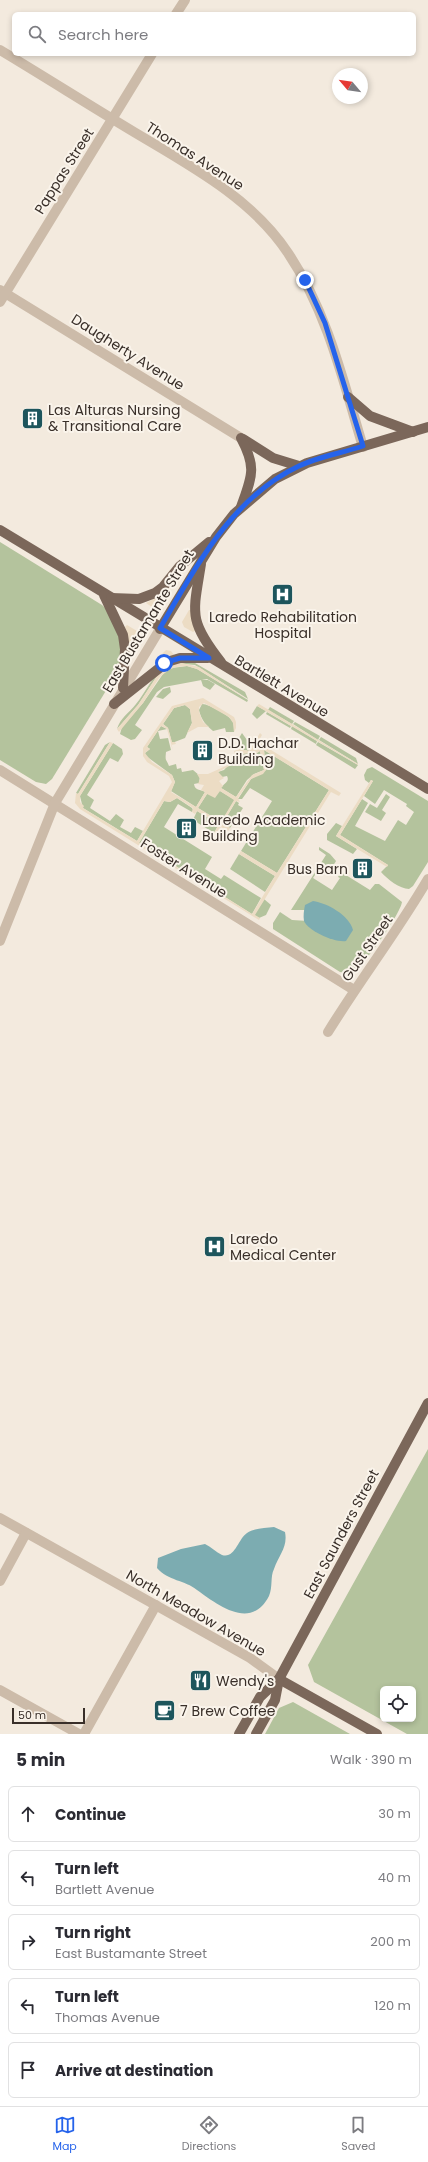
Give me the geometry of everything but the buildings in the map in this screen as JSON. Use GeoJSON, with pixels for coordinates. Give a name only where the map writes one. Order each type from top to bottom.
{"type":"FeatureCollection","features":[{"type":"Feature","properties":{"kind":"main road"},"geometry":{"type":"LineString","coordinates":[[348,397],[370,416],[413,432]]}},
{"type":"Feature","properties":{"kind":"main road","name":"East Bustamante Street"},"geometry":{"type":"LineString","coordinates":[[160,628],[216,537],[240,508],[275,479],[299,466],[428,427]]}},
{"type":"Feature","properties":{"kind":"main road"},"geometry":{"type":"LineString","coordinates":[[241,438],[273,458],[299,466]]}},
{"type":"Feature","properties":{"kind":"main road"},"geometry":{"type":"LineString","coordinates":[[240,508],[250,482],[252,468],[251,456],[241,438]]}},
{"type":"Feature","properties":{"kind":"main road","name":"Bartlett Avenue"},"geometry":{"type":"LineString","coordinates":[[0,530],[209,658],[428,789]]}},
{"type":"Feature","properties":{"kind":"main road"},"geometry":{"type":"LineString","coordinates":[[123,688],[124,639],[107,596],[139,599],[155,593],[165,585],[180,566],[216,537]]}},
{"type":"Feature","properties":{"kind":"main road"},"geometry":{"type":"LineString","coordinates":[[202,559],[195,602],[196,621],[203,638],[226,668]]}},
{"type":"Feature","properties":{"kind":"main road"},"geometry":{"type":"LineString","coordinates":[[114,704],[167,662],[180,658],[209,658]]}},
{"type":"Feature","properties":{"kind":"main road","name":"East Saunders Street"},"geometry":{"type":"LineString","coordinates":[[256,1734],[274,1700],[279,1679],[428,1403]]}},
{"type":"Feature","properties":{"kind":"main road","name":"East Saunders Street"},"geometry":{"type":"LineString","coordinates":[[239,1734],[260,1697],[279,1679]]}},
{"type":"Feature","properties":{"kind":"main road","name":"North Meadow Avenue"},"geometry":{"type":"LineString","coordinates":[[279,1679],[377,1734]]}},
{"type":"Feature","properties":{"kind":"street"},"geometry":{"type":"LineString","coordinates":[[177,12],[185,0]]}},
{"type":"Feature","properties":{"kind":"street","name":"Thomas Avenue"},"geometry":{"type":"LineString","coordinates":[[0,50],[192,168],[233,197],[264,224],[287,251],[305,280],[325,323],[363,446]]}},
{"type":"Feature","properties":{"kind":"street","name":"Pappas Street"},"geometry":{"type":"LineString","coordinates":[[2,295],[151,56]]}},
{"type":"Feature","properties":{"kind":"street","name":"Daugherty Avenue"},"geometry":{"type":"LineString","coordinates":[[2,295],[241,438]]}},
{"type":"Feature","properties":{"kind":"street","name":"East Bustamante Street"},"geometry":{"type":"LineString","coordinates":[[0,941],[54,803],[160,628]]}},
{"type":"Feature","properties":{"kind":"street","name":"Foster Avenue"},"geometry":{"type":"LineString","coordinates":[[0,770],[354,990]]}},
{"type":"Feature","properties":{"kind":"street","name":"Gust Street"},"geometry":{"type":"LineString","coordinates":[[328,1032],[354,990],[400,927],[428,879]]}},
{"type":"Feature","properties":{"kind":"street","name":"North Meadow Avenue"},"geometry":{"type":"LineString","coordinates":[[0,1518],[250,1658],[279,1679]]}},
{"type":"Feature","properties":{"kind":"street"},"geometry":{"type":"LineString","coordinates":[[0,1581],[26,1533]]}},
{"type":"Feature","properties":{"kind":"street"},"geometry":{"type":"LineString","coordinates":[[84,1734],[156,1605]]}},
{"type":"Feature","properties":{"kind":"street"},"geometry":{"type":"LineString","coordinates":[[0,1690],[79,1734]]}},
{"type":"Feature","properties":{"kind":"green space"},"geometry":{"type":"Polygon","coordinates":[[[0,542],[102,605],[113,618],[122,644],[121,662],[118,671],[52,779],[46,784],[36,782],[0,760],[0,542]]]}},
{"type":"Feature","properties":{"kind":"green space"},"geometry":{"type":"Polygon","coordinates":[[[175,663],[195,663],[245,692],[248,699],[195,665],[175,663]]]}},
{"type":"Feature","properties":{"kind":"green space"},"geometry":{"type":"Polygon","coordinates":[[[187,666],[197,669],[248,700],[247,702],[207,679],[164,687],[157,692],[135,725],[142,730],[135,739],[131,740],[120,734],[122,727],[143,703],[163,674],[172,668],[187,666]]]}},
{"type":"Feature","properties":{"kind":"green space"},"geometry":{"type":"Polygon","coordinates":[[[159,673],[138,705],[117,729],[122,719],[136,704],[152,680],[159,673]]]}},
{"type":"Feature","properties":{"kind":"green space"},"geometry":{"type":"Polygon","coordinates":[[[201,680],[208,680],[215,684],[210,690],[203,686],[201,680]]]}},
{"type":"Feature","properties":{"kind":"green space"},"geometry":{"type":"Polygon","coordinates":[[[170,687],[171,692],[163,699],[156,697],[163,689],[170,687]]]}},
{"type":"Feature","properties":{"kind":"green space"},"geometry":{"type":"Polygon","coordinates":[[[202,704],[224,713],[231,719],[234,725],[234,732],[226,732],[225,728],[213,731],[201,717],[199,710],[202,704]]]}},
{"type":"Feature","properties":{"kind":"green space"},"geometry":{"type":"Polygon","coordinates":[[[185,705],[190,709],[192,723],[185,738],[172,743],[168,728],[163,724],[174,708],[185,705]]]}},
{"type":"Feature","properties":{"kind":"green space"},"geometry":{"type":"Polygon","coordinates":[[[257,706],[266,711],[257,719],[252,714],[257,706]]]}},
{"type":"Feature","properties":{"kind":"green space"},"geometry":{"type":"Polygon","coordinates":[[[270,707],[294,721],[292,724],[268,710],[270,707]]]}},
{"type":"Feature","properties":{"kind":"green space"},"geometry":{"type":"Polygon","coordinates":[[[267,712],[291,726],[290,728],[266,714],[267,712]]]}},
{"type":"Feature","properties":{"kind":"green space"},"geometry":{"type":"Polygon","coordinates":[[[295,722],[320,736],[318,740],[293,724],[295,722]]]}},
{"type":"Feature","properties":{"kind":"green space"},"geometry":{"type":"Polygon","coordinates":[[[161,726],[167,729],[158,731],[160,739],[168,738],[171,750],[166,752],[166,760],[169,766],[176,764],[177,769],[181,768],[182,772],[193,770],[200,776],[199,783],[194,784],[197,789],[205,792],[196,807],[171,791],[175,782],[172,775],[146,756],[145,753],[150,749],[147,747],[161,726]]]}},
{"type":"Feature","properties":{"kind":"green space"},"geometry":{"type":"Polygon","coordinates":[[[292,726],[317,741],[316,744],[291,729],[292,726]]]}},
{"type":"Feature","properties":{"kind":"green space"},"geometry":{"type":"Polygon","coordinates":[[[242,733],[247,740],[247,749],[249,751],[240,749],[241,743],[239,738],[242,733]]]}},
{"type":"Feature","properties":{"kind":"green space"},"geometry":{"type":"Polygon","coordinates":[[[321,737],[356,758],[358,764],[319,740],[321,737]]]}},
{"type":"Feature","properties":{"kind":"green space"},"geometry":{"type":"Polygon","coordinates":[[[110,742],[78,794],[76,793],[105,745],[110,742]]]}},
{"type":"Feature","properties":{"kind":"green space"},"geometry":{"type":"Polygon","coordinates":[[[318,742],[358,765],[355,769],[316,745],[318,742]]]}},
{"type":"Feature","properties":{"kind":"green space"},"geometry":{"type":"Polygon","coordinates":[[[113,743],[122,749],[123,754],[118,762],[110,758],[87,795],[94,800],[90,808],[110,821],[116,814],[124,820],[120,827],[131,833],[135,827],[143,831],[137,841],[83,808],[80,796],[113,743]]]}},
{"type":"Feature","properties":{"kind":"green space"},"geometry":{"type":"Polygon","coordinates":[[[264,750],[329,790],[277,873],[241,851],[272,801],[250,788],[242,799],[238,799],[251,779],[266,770],[264,750]]]}},
{"type":"Feature","properties":{"kind":"green space"},"geometry":{"type":"Polygon","coordinates":[[[260,751],[264,770],[254,774],[247,780],[236,797],[221,788],[228,778],[227,776],[222,777],[218,772],[224,770],[238,754],[251,753],[252,756],[260,751]]]}},
{"type":"Feature","properties":{"kind":"green space"},"geometry":{"type":"Polygon","coordinates":[[[372,767],[428,801],[428,862],[413,886],[409,889],[405,889],[394,883],[381,872],[388,865],[340,835],[362,799],[368,803],[355,826],[385,841],[398,820],[406,825],[414,812],[406,806],[407,804],[384,790],[375,804],[364,796],[373,781],[371,780],[369,783],[365,780],[364,775],[367,769],[372,767]]]}},
{"type":"Feature","properties":{"kind":"green space"},"geometry":{"type":"Polygon","coordinates":[[[220,791],[235,800],[221,822],[198,808],[207,794],[220,791]]]}},
{"type":"Feature","properties":{"kind":"green space"},"geometry":{"type":"Polygon","coordinates":[[[386,794],[390,797],[382,810],[386,813],[381,821],[365,812],[370,804],[377,808],[386,794]]]}},
{"type":"Feature","properties":{"kind":"green space"},"geometry":{"type":"Polygon","coordinates":[[[177,798],[193,810],[192,812],[178,804],[164,827],[212,857],[205,869],[221,879],[224,875],[261,898],[252,914],[139,843],[164,801],[170,802],[177,798]]]}},
{"type":"Feature","properties":{"kind":"green space"},"geometry":{"type":"Polygon","coordinates":[[[236,801],[239,803],[238,805],[243,808],[230,828],[223,823],[236,801]]]}},
{"type":"Feature","properties":{"kind":"green space"},"geometry":{"type":"Polygon","coordinates":[[[197,811],[219,824],[214,833],[193,820],[197,811]]]}},
{"type":"Feature","properties":{"kind":"green space"},"geometry":{"type":"Polygon","coordinates":[[[336,823],[342,826],[336,836],[357,849],[353,854],[327,840],[327,834],[336,823]]]}},
{"type":"Feature","properties":{"kind":"green space"},"geometry":{"type":"Polygon","coordinates":[[[319,847],[330,854],[336,861],[331,869],[321,866],[313,878],[332,890],[340,878],[338,877],[341,872],[370,890],[375,884],[379,884],[402,902],[395,918],[380,941],[356,970],[350,974],[340,972],[273,929],[273,923],[280,912],[292,920],[308,921],[307,910],[291,910],[326,855],[319,850],[319,847]]]}},
{"type":"Feature","properties":{"kind":"green space"},"geometry":{"type":"Polygon","coordinates":[[[239,854],[275,876],[265,892],[230,869],[239,854]]]}},
{"type":"Feature","properties":{"kind":"green space"},"geometry":{"type":"Polygon","coordinates":[[[264,899],[271,905],[266,915],[259,918],[254,915],[264,899]]]}},
{"type":"Feature","properties":{"kind":"green space"},"geometry":{"type":"Polygon","coordinates":[[[428,1449],[428,1734],[407,1734],[386,1722],[416,1722],[416,1686],[380,1686],[380,1719],[314,1682],[308,1665],[428,1449]]]}},
{"type":"Feature","properties":{"kind":"green space"},"geometry":{"type":"Polygon","coordinates":[[[293,1702],[350,1734],[265,1734],[279,1708],[293,1702]]]}},
{"type":"Feature","properties":{"kind":"shaded area"},"geometry":{"type":"Polygon","coordinates":[[[161,595],[162,599],[156,607],[152,607],[146,603],[161,595]]]}},
{"type":"Feature","properties":{"kind":"shaded area"},"geometry":{"type":"Polygon","coordinates":[[[189,610],[191,610],[195,631],[193,632],[184,627],[182,622],[189,610]]]}},
{"type":"Feature","properties":{"kind":"shaded area"},"geometry":{"type":"Polygon","coordinates":[[[127,625],[137,631],[138,635],[134,646],[130,648],[125,627],[127,625]]]}},
{"type":"Feature","properties":{"kind":"shaded area"},"geometry":{"type":"Polygon","coordinates":[[[166,650],[171,651],[174,655],[159,662],[158,658],[166,650]]]}},
{"type":"Feature","properties":{"kind":"shaded area"},"geometry":{"type":"Polygon","coordinates":[[[182,663],[199,667],[248,700],[197,669],[187,666],[176,667],[168,670],[159,678],[143,703],[119,732],[117,729],[138,705],[159,673],[171,665],[182,663]]]}},
{"type":"Feature","properties":{"kind":"shaded area"},"geometry":{"type":"Polygon","coordinates":[[[203,698],[234,717],[236,728],[234,732],[233,723],[229,717],[204,703],[199,707],[199,712],[203,722],[209,727],[198,727],[187,733],[192,723],[190,709],[185,705],[174,708],[163,724],[168,728],[172,742],[175,742],[176,744],[172,745],[167,729],[161,726],[147,747],[150,749],[145,753],[152,762],[172,775],[175,782],[171,792],[196,807],[205,792],[201,790],[204,785],[198,784],[200,779],[197,774],[208,774],[228,765],[235,756],[234,751],[240,749],[249,751],[260,733],[262,735],[258,742],[341,793],[339,796],[331,792],[255,915],[260,918],[259,920],[80,809],[75,803],[76,793],[78,794],[110,742],[113,743],[80,796],[80,802],[84,806],[83,808],[137,841],[172,782],[169,776],[147,762],[143,756],[143,748],[172,706],[203,698]],[[264,750],[266,770],[263,774],[251,779],[238,798],[240,802],[236,801],[223,823],[230,828],[228,831],[221,827],[216,834],[214,833],[219,824],[197,811],[195,814],[192,812],[193,808],[177,798],[170,802],[164,801],[139,843],[252,914],[275,876],[239,854],[241,851],[277,873],[329,790],[264,750]],[[260,751],[252,756],[251,753],[238,754],[233,764],[218,772],[224,778],[219,781],[223,786],[221,788],[236,797],[252,775],[264,770],[260,751]],[[220,791],[215,798],[207,794],[198,808],[221,822],[234,800],[220,791]]]}},
{"type":"Feature","properties":{"kind":"shaded area"},"geometry":{"type":"Polygon","coordinates":[[[259,704],[358,764],[358,765],[257,706],[259,704]]]}},
{"type":"Feature","properties":{"kind":"shaded area"},"geometry":{"type":"Polygon","coordinates":[[[371,780],[373,781],[340,835],[388,865],[387,867],[336,836],[371,780]]]}},
{"type":"Feature","properties":{"kind":"water"},"geometry":{"type":"Polygon","coordinates":[[[313,901],[331,907],[347,919],[353,930],[346,941],[335,940],[322,936],[307,925],[304,921],[305,905],[313,901]]]}},
{"type":"Feature","properties":{"kind":"water"},"geometry":{"type":"Polygon","coordinates":[[[274,1527],[285,1532],[286,1537],[284,1547],[273,1572],[269,1596],[262,1606],[253,1612],[234,1612],[224,1608],[187,1584],[166,1576],[157,1568],[158,1558],[181,1549],[205,1544],[222,1555],[230,1554],[244,1536],[250,1531],[274,1527]]]}},
{"type":"Feature","properties":{"kind":"place","name":"Las Alturas Nursing & Transitional Care"},"geometry":{"type":"Point","coordinates":[32,418]}},
{"type":"Feature","properties":{"kind":"place","name":"Laredo Rehabilitation Hospital"},"geometry":{"type":"Point","coordinates":[283,595]}},
{"type":"Feature","properties":{"kind":"place","name":"D.D. Hachar Building"},"geometry":{"type":"Point","coordinates":[203,751]}},
{"type":"Feature","properties":{"kind":"place","name":"Laredo Academic Building"},"geometry":{"type":"Point","coordinates":[186,828]}},
{"type":"Feature","properties":{"kind":"place","name":"Bus Barn"},"geometry":{"type":"Point","coordinates":[363,869]}},
{"type":"Feature","properties":{"kind":"place","name":"Laredo Medical Center"},"geometry":{"type":"Point","coordinates":[214,1247]}},
{"type":"Feature","properties":{"kind":"place","name":"Wendy's"},"geometry":{"type":"Point","coordinates":[200,1681]}},
{"type":"Feature","properties":{"kind":"place","name":"7 Brew Coffee"},"geometry":{"type":"Point","coordinates":[165,1711]}},
{"type":"Feature","properties":{"kind":"route"},"geometry":{"type":"LineString","coordinates":[[164,663],[180,658],[209,658],[160,628],[216,537],[234,514],[275,479],[299,466],[363,446],[325,323],[305,280]]}}]}
